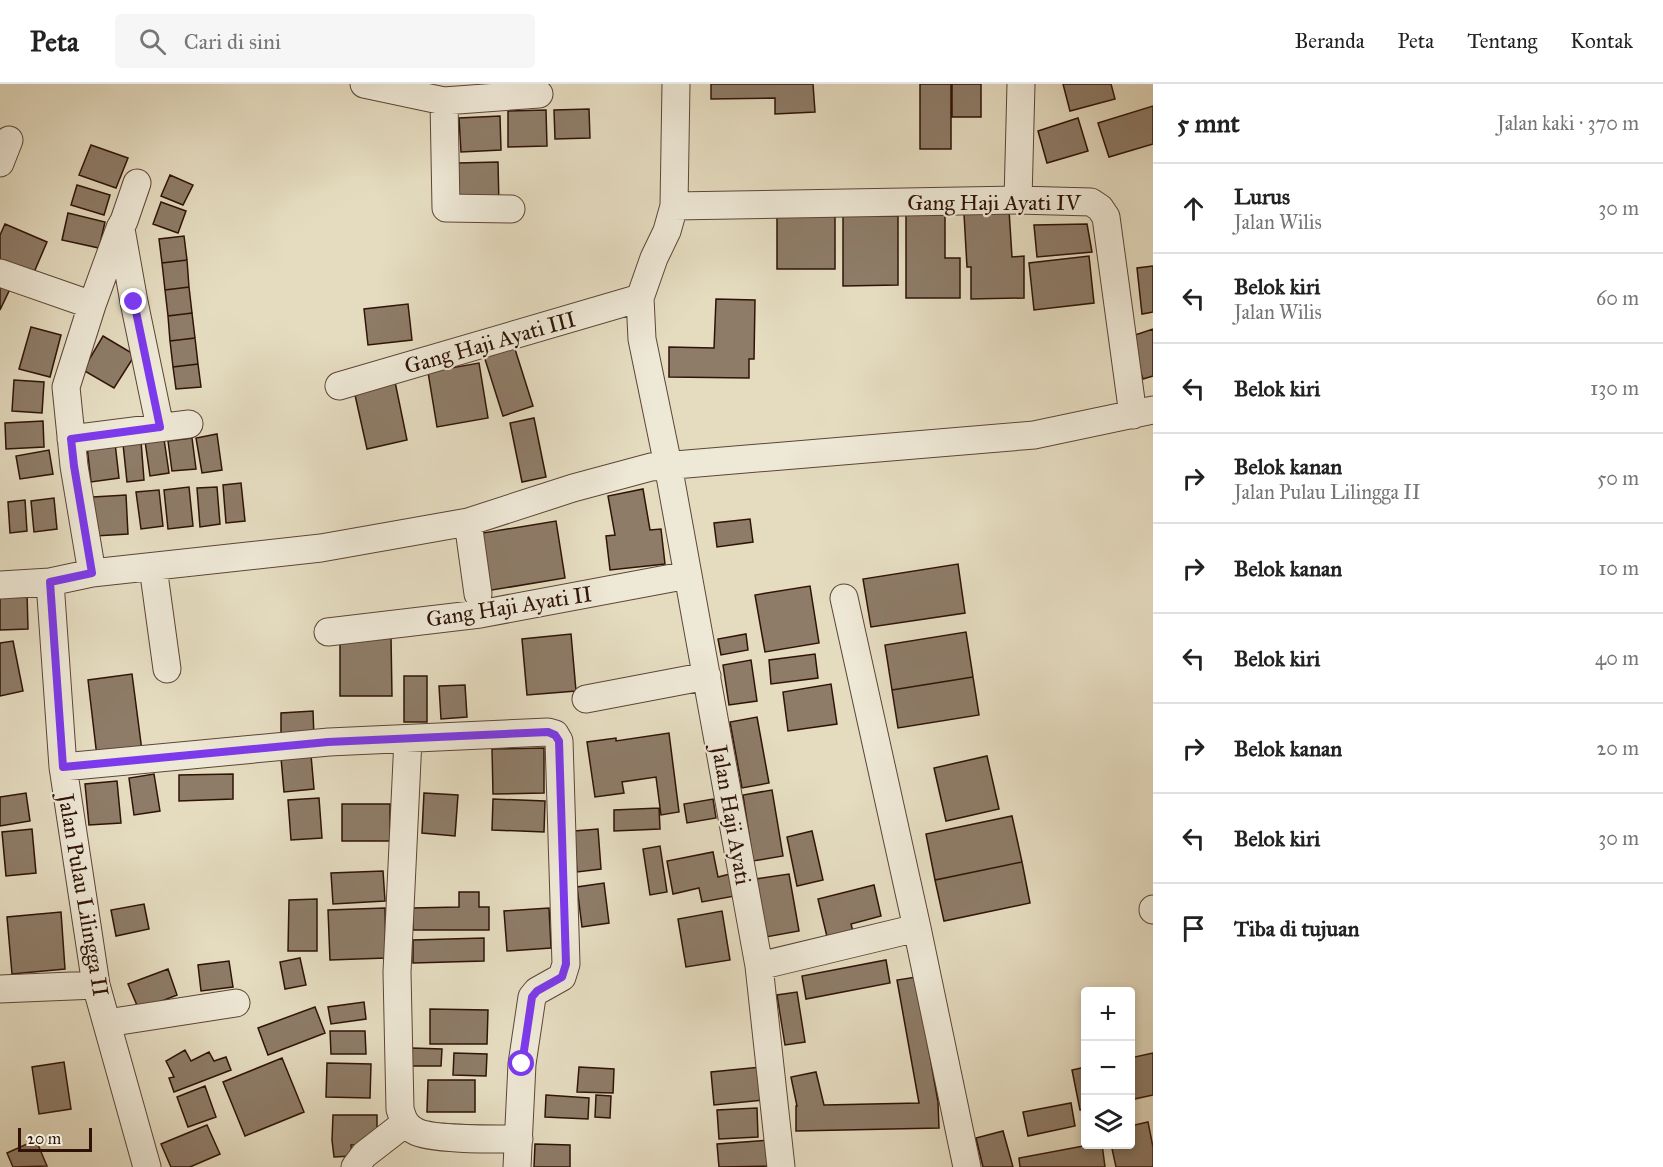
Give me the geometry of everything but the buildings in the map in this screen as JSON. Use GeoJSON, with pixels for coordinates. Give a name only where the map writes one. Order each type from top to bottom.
{"type":"FeatureCollection","features":[{"type":"Feature","properties":{"kind":"street"},"geometry":{"type":"LineString","coordinates":[[364,84],[444,101],[539,94]]}},
{"type":"Feature","properties":{"kind":"street"},"geometry":{"type":"LineString","coordinates":[[640,298],[654,258],[667,231],[674,206],[676,84]]}},
{"type":"Feature","properties":{"kind":"street"},"geometry":{"type":"LineString","coordinates":[[1018,200],[1021,84]]}},
{"type":"Feature","properties":{"kind":"street"},"geometry":{"type":"LineString","coordinates":[[444,101],[447,208],[511,209]]}},
{"type":"Feature","properties":{"kind":"street"},"geometry":{"type":"LineString","coordinates":[[92,573],[74,466],[66,387],[92,305],[137,183]]}},
{"type":"Feature","properties":{"kind":"street","name":"Gang Haji Ayati IV"},"geometry":{"type":"LineString","coordinates":[[674,206],[1018,200],[1091,202],[1100,208],[1106,217],[1143,413]]}},
{"type":"Feature","properties":{"kind":"street"},"geometry":{"type":"LineString","coordinates":[[120,228],[160,427]]}},
{"type":"Feature","properties":{"kind":"street"},"geometry":{"type":"LineString","coordinates":[[0,273],[92,305]]}},
{"type":"Feature","properties":{"kind":"street","name":"Gang Haji Ayati III"},"geometry":{"type":"LineString","coordinates":[[339,386],[640,298]]}},
{"type":"Feature","properties":{"kind":"street","name":"Jalan Haji Ayati"},"geometry":{"type":"LineString","coordinates":[[640,298],[642,339],[669,465],[759,966],[781,1167]]}},
{"type":"Feature","properties":{"kind":"street"},"geometry":{"type":"LineString","coordinates":[[0,585],[50,582],[92,573],[321,548],[468,522],[573,488],[651,467],[1034,435],[1143,413]]}},
{"type":"Feature","properties":{"kind":"street"},"geometry":{"type":"LineString","coordinates":[[71,439],[189,424]]}},
{"type":"Feature","properties":{"kind":"street"},"geometry":{"type":"LineString","coordinates":[[468,522],[478,594]]}},
{"type":"Feature","properties":{"kind":"street"},"geometry":{"type":"LineString","coordinates":[[153,567],[166,669]]}},
{"type":"Feature","properties":{"kind":"street","name":"Gang Haji Ayati II"},"geometry":{"type":"LineString","coordinates":[[328,632],[480,614],[688,575]]}},
{"type":"Feature","properties":{"kind":"street","name":"Jalan Pulau Lilingga II"},"geometry":{"type":"LineString","coordinates":[[50,582],[63,767],[96,985],[147,1167]]}},
{"type":"Feature","properties":{"kind":"street"},"geometry":{"type":"LineString","coordinates":[[844,598],[967,1167]]}},
{"type":"Feature","properties":{"kind":"street"},"geometry":{"type":"LineString","coordinates":[[586,699],[706,676]]}},
{"type":"Feature","properties":{"kind":"street"},"geometry":{"type":"LineString","coordinates":[[63,767],[328,742],[548,732],[555,735],[559,741],[566,964],[562,977],[537,991],[532,997],[522,1064],[517,1167]]}},
{"type":"Feature","properties":{"kind":"street"},"geometry":{"type":"LineString","coordinates":[[408,739],[397,972],[400,1108],[404,1124],[417,1133],[436,1136],[519,1139]]}},
{"type":"Feature","properties":{"kind":"street"},"geometry":{"type":"LineString","coordinates":[[759,966],[917,928]]}},
{"type":"Feature","properties":{"kind":"street"},"geometry":{"type":"LineString","coordinates":[[0,988],[96,985]]}},
{"type":"Feature","properties":{"kind":"street"},"geometry":{"type":"LineString","coordinates":[[107,1023],[236,1003]]}},
{"type":"Feature","properties":{"kind":"street"},"geometry":{"type":"LineString","coordinates":[[355,1167],[364,1155],[404,1124]]}},
{"type":"Feature","properties":{"kind":"route"},"geometry":{"type":"LineString","coordinates":[[134,302],[160,427],[71,439],[92,573],[50,582],[63,767],[328,742],[548,732],[555,735],[559,741],[566,964],[562,977],[537,991],[532,997],[522,1064]]}}]}
